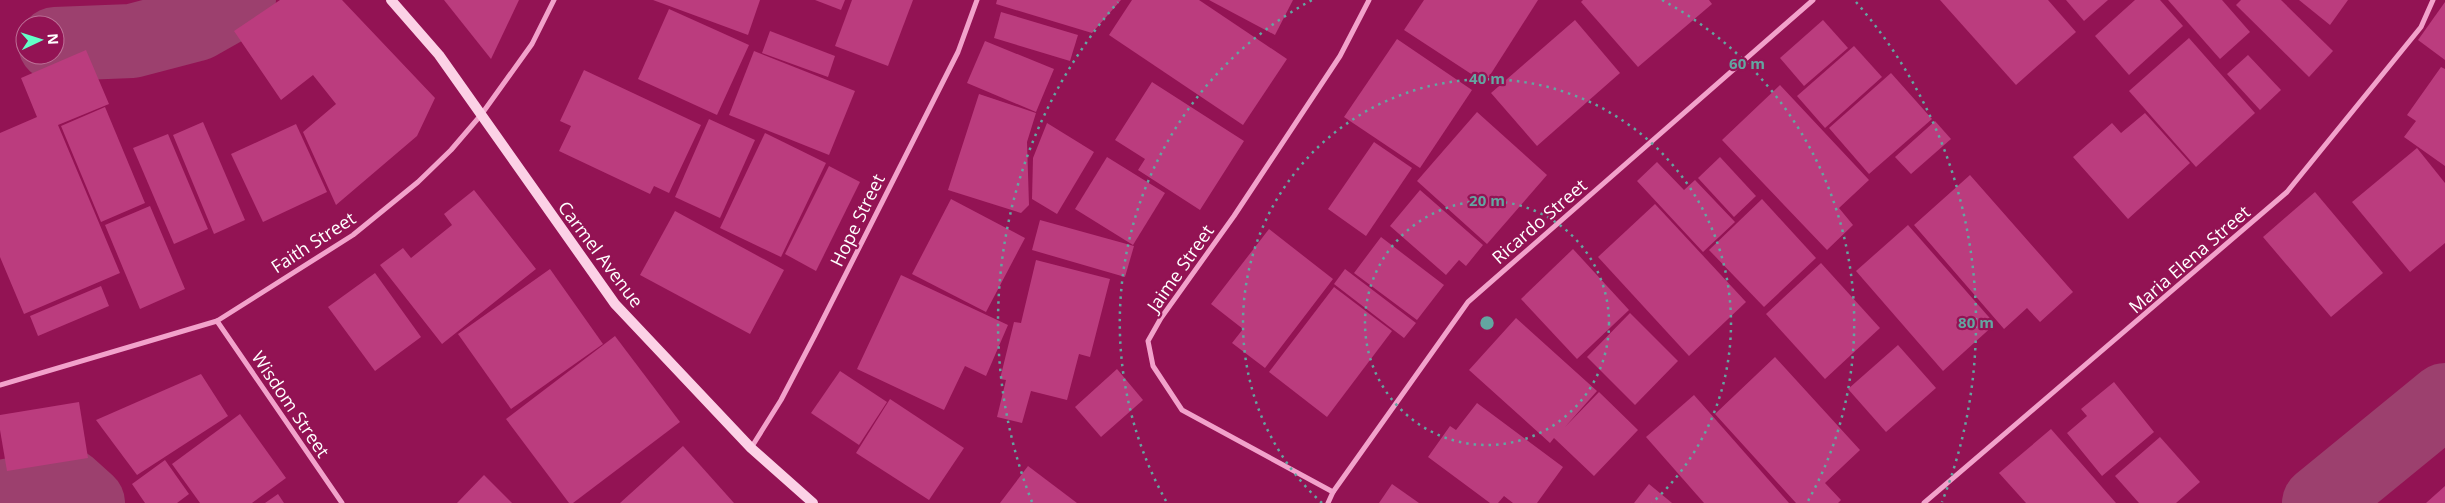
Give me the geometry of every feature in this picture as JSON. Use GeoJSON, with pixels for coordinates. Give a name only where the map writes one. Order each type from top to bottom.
{"type":"FeatureCollection","features":[{"type":"Feature","properties":{"kind":"street","name":"Carmel Avenue"},"geometry":{"type":"LineString","coordinates":[[391,0],[439,55],[615,304],[751,448],[813,503]]}},
{"type":"Feature","properties":{"kind":"street","name":"Faith Street"},"geometry":{"type":"LineString","coordinates":[[0,385],[217,320],[353,235],[418,182],[451,150],[481,115],[532,44],[554,0]]}},
{"type":"Feature","properties":{"kind":"street","name":"Hope Street"},"geometry":{"type":"LineString","coordinates":[[751,448],[781,400],[815,336],[958,52],[978,0]]}},
{"type":"Feature","properties":{"kind":"street","name":"Jaime Street"},"geometry":{"type":"LineString","coordinates":[[1333,492],[1182,410],[1153,366],[1148,340],[1161,318],[1234,216],[1340,56],[1369,0]]}},
{"type":"Feature","properties":{"kind":"street","name":"Ricardo Street"},"geometry":{"type":"LineString","coordinates":[[1328,503],[1333,492],[1468,302],[1813,0]]}},
{"type":"Feature","properties":{"kind":"street","name":"Maria Elena Street"},"geometry":{"type":"LineString","coordinates":[[1924,503],[2287,192],[2421,27],[2433,0]]}},
{"type":"Feature","properties":{"kind":"street","name":"Wisdom Street"},"geometry":{"type":"LineString","coordinates":[[217,320],[342,503]]}},
{"type":"Feature","properties":{"kind":"building"},"geometry":{"type":"Polygon","coordinates":[[[280,0],[342,0],[435,98],[417,136],[336,205],[303,132],[336,104],[313,75],[281,100],[234,31],[280,0]]]}},
{"type":"Feature","properties":{"kind":"building"},"geometry":{"type":"Polygon","coordinates":[[[444,0],[519,0],[491,59],[444,0]]]}},
{"type":"Feature","properties":{"kind":"building"},"geometry":{"type":"Polygon","coordinates":[[[653,0],[760,0],[748,35],[653,0]]]}},
{"type":"Feature","properties":{"kind":"building"},"geometry":{"type":"Polygon","coordinates":[[[815,0],[845,0],[841,10],[815,0]]]}},
{"type":"Feature","properties":{"kind":"building"},"geometry":{"type":"Polygon","coordinates":[[[852,0],[913,0],[888,66],[835,46],[852,0]]]}},
{"type":"Feature","properties":{"kind":"building"},"geometry":{"type":"Polygon","coordinates":[[[997,0],[1121,0],[1092,33],[996,4],[997,0]]]}},
{"type":"Feature","properties":{"kind":"building"},"geometry":{"type":"Polygon","coordinates":[[[1132,0],[1199,0],[1287,59],[1243,125],[1109,35],[1132,0]]]}},
{"type":"Feature","properties":{"kind":"building"},"geometry":{"type":"Polygon","coordinates":[[[1209,0],[1293,0],[1275,35],[1209,0]]]}},
{"type":"Feature","properties":{"kind":"building"},"geometry":{"type":"Polygon","coordinates":[[[1424,0],[1538,0],[1485,83],[1404,30],[1424,0]]]}},
{"type":"Feature","properties":{"kind":"building"},"geometry":{"type":"Polygon","coordinates":[[[1583,0],[1709,0],[1712,4],[1638,67],[1581,2],[1583,0]]]}},
{"type":"Feature","properties":{"kind":"building"},"geometry":{"type":"Polygon","coordinates":[[[1940,0],[2048,0],[2076,32],[2016,85],[1940,0]]]}},
{"type":"Feature","properties":{"kind":"building"},"geometry":{"type":"Polygon","coordinates":[[[2066,0],[2108,0],[2084,21],[2066,0]]]}},
{"type":"Feature","properties":{"kind":"building"},"geometry":{"type":"Polygon","coordinates":[[[2135,0],[2160,0],[2183,26],[2129,75],[2095,36],[2135,0]]]}},
{"type":"Feature","properties":{"kind":"building"},"geometry":{"type":"Polygon","coordinates":[[[2168,0],[2222,0],[2250,32],[2220,59],[2168,0]]]}},
{"type":"Feature","properties":{"kind":"building"},"geometry":{"type":"Polygon","coordinates":[[[2241,0],[2281,0],[2333,51],[2309,77],[2236,5],[2241,0]]]}},
{"type":"Feature","properties":{"kind":"building"},"geometry":{"type":"Polygon","coordinates":[[[2299,0],[2348,0],[2330,25],[2299,0]]]}},
{"type":"Feature","properties":{"kind":"building"},"geometry":{"type":"Polygon","coordinates":[[[2445,2],[2445,60],[2418,40],[2445,2]]]}},
{"type":"Feature","properties":{"kind":"building"},"geometry":{"type":"Polygon","coordinates":[[[669,9],[749,45],[717,115],[638,79],[669,9]]]}},
{"type":"Feature","properties":{"kind":"building"},"geometry":{"type":"Polygon","coordinates":[[[1001,12],[1078,35],[1070,61],[994,38],[1001,12]]]}},
{"type":"Feature","properties":{"kind":"building"},"geometry":{"type":"Polygon","coordinates":[[[1575,20],[1620,73],[1537,146],[1491,93],[1575,20]]]}},
{"type":"Feature","properties":{"kind":"building"},"geometry":{"type":"Polygon","coordinates":[[[1823,20],[1848,48],[1804,86],[1780,58],[1823,20]]]}},
{"type":"Feature","properties":{"kind":"building"},"geometry":{"type":"Polygon","coordinates":[[[770,31],[835,56],[828,77],[762,53],[770,31]]]}},
{"type":"Feature","properties":{"kind":"building"},"geometry":{"type":"Polygon","coordinates":[[[2189,38],[2255,113],[2196,167],[2129,91],[2189,38]]]}},
{"type":"Feature","properties":{"kind":"building"},"geometry":{"type":"Polygon","coordinates":[[[1397,39],[1472,90],[1420,168],[1344,117],[1397,39]]]}},
{"type":"Feature","properties":{"kind":"building"},"geometry":{"type":"Polygon","coordinates":[[[985,41],[1054,69],[1036,112],[967,83],[985,41]]]}},
{"type":"Feature","properties":{"kind":"building"},"geometry":{"type":"Polygon","coordinates":[[[1854,46],[1882,77],[1825,128],[1797,96],[1854,46]]]}},
{"type":"Feature","properties":{"kind":"building"},"geometry":{"type":"Polygon","coordinates":[[[86,50],[109,104],[58,125],[120,273],[24,314],[0,257],[0,133],[37,117],[21,78],[51,65],[65,65],[65,59],[86,50]]]}},
{"type":"Feature","properties":{"kind":"building"},"geometry":{"type":"Polygon","coordinates":[[[754,51],[855,91],[829,155],[729,115],[754,51]]]}},
{"type":"Feature","properties":{"kind":"building"},"geometry":{"type":"Polygon","coordinates":[[[2248,55],[2281,90],[2260,110],[2227,74],[2248,55]]]}},
{"type":"Feature","properties":{"kind":"building"},"geometry":{"type":"Polygon","coordinates":[[[2441,67],[2445,69],[2445,166],[2404,137],[2416,121],[2407,115],[2441,67]]]}},
{"type":"Feature","properties":{"kind":"building"},"geometry":{"type":"Polygon","coordinates":[[[584,70],[701,125],[669,193],[654,186],[650,194],[559,151],[571,126],[560,121],[584,70]]]}},
{"type":"Feature","properties":{"kind":"building"},"geometry":{"type":"Polygon","coordinates":[[[1891,73],[1932,119],[1869,174],[1829,128],[1891,73]]]}},
{"type":"Feature","properties":{"kind":"building"},"geometry":{"type":"Polygon","coordinates":[[[1152,82],[1244,141],[1200,210],[1138,170],[1145,159],[1115,140],[1152,82]]]}},
{"type":"Feature","properties":{"kind":"building"},"geometry":{"type":"Polygon","coordinates":[[[1780,85],[1869,180],[1839,208],[1853,225],[1827,250],[1722,140],[1780,85]]]}},
{"type":"Feature","properties":{"kind":"building"},"geometry":{"type":"Polygon","coordinates":[[[979,94],[1036,113],[1027,142],[1029,205],[1021,213],[948,190],[979,94]]]}},
{"type":"Feature","properties":{"kind":"building"},"geometry":{"type":"Polygon","coordinates":[[[105,107],[145,203],[101,222],[61,126],[105,107]]]}},
{"type":"Feature","properties":{"kind":"building"},"geometry":{"type":"Polygon","coordinates":[[[1477,112],[1547,175],[1487,244],[1417,181],[1477,112]]]}},
{"type":"Feature","properties":{"kind":"building"},"geometry":{"type":"Polygon","coordinates":[[[2145,113],[2190,163],[2128,219],[2073,157],[2112,123],[2121,133],[2145,113]]]}},
{"type":"Feature","properties":{"kind":"building"},"geometry":{"type":"Polygon","coordinates":[[[709,119],[755,140],[720,218],[675,197],[709,119]]]}},
{"type":"Feature","properties":{"kind":"building"},"geometry":{"type":"Polygon","coordinates":[[[1935,121],[1951,139],[1911,174],[1895,157],[1935,121]]]}},
{"type":"Feature","properties":{"kind":"building"},"geometry":{"type":"Polygon","coordinates":[[[203,122],[245,220],[214,234],[173,135],[203,122]]]}},
{"type":"Feature","properties":{"kind":"building"},"geometry":{"type":"Polygon","coordinates":[[[1047,123],[1094,152],[1057,214],[1032,199],[1033,158],[1047,123]]]}},
{"type":"Feature","properties":{"kind":"building"},"geometry":{"type":"Polygon","coordinates":[[[296,124],[327,192],[263,222],[231,154],[296,124]]]}},
{"type":"Feature","properties":{"kind":"building"},"geometry":{"type":"Polygon","coordinates":[[[765,133],[826,163],[781,257],[720,228],[765,133]]]}},
{"type":"Feature","properties":{"kind":"building"},"geometry":{"type":"Polygon","coordinates":[[[168,134],[208,229],[174,244],[133,148],[168,134]]]}},
{"type":"Feature","properties":{"kind":"building"},"geometry":{"type":"Polygon","coordinates":[[[1374,142],[1412,168],[1366,236],[1328,209],[1374,142]]]}},
{"type":"Feature","properties":{"kind":"building"},"geometry":{"type":"Polygon","coordinates":[[[2417,148],[2445,183],[2445,243],[2410,272],[2352,202],[2417,148]]]}},
{"type":"Feature","properties":{"kind":"building"},"geometry":{"type":"Polygon","coordinates":[[[1107,157],[1165,193],[1133,245],[1075,209],[1107,157]]]}},
{"type":"Feature","properties":{"kind":"building"},"geometry":{"type":"Polygon","coordinates":[[[1720,157],[1756,196],[1734,217],[1698,178],[1720,157]]]}},
{"type":"Feature","properties":{"kind":"building"},"geometry":{"type":"Polygon","coordinates":[[[1657,162],[1684,190],[1695,180],[1735,222],[1703,252],[1637,181],[1657,162]]]}},
{"type":"Feature","properties":{"kind":"building"},"geometry":{"type":"Polygon","coordinates":[[[829,166],[860,182],[816,271],[785,254],[829,166]]]}},
{"type":"Feature","properties":{"kind":"building"},"geometry":{"type":"Polygon","coordinates":[[[1970,175],[2073,292],[2040,322],[2027,308],[2004,329],[1914,225],[1970,175]]]}},
{"type":"Feature","properties":{"kind":"building"},"geometry":{"type":"Polygon","coordinates":[[[474,190],[536,269],[442,344],[380,265],[403,248],[411,258],[452,225],[444,214],[474,190]]]}},
{"type":"Feature","properties":{"kind":"building"},"geometry":{"type":"Polygon","coordinates":[[[1420,190],[1483,245],[1466,266],[1459,260],[1446,275],[1390,226],[1420,190]]]}},
{"type":"Feature","properties":{"kind":"building"},"geometry":{"type":"Polygon","coordinates":[[[2315,192],[2383,273],[2331,317],[2263,237],[2315,192]]]}},
{"type":"Feature","properties":{"kind":"building"},"geometry":{"type":"Polygon","coordinates":[[[951,199],[1025,238],[986,312],[912,274],[951,199]]]}},
{"type":"Feature","properties":{"kind":"building"},"geometry":{"type":"Polygon","coordinates":[[[1762,199],[1816,258],[1764,307],[1709,250],[1762,199]]]}},
{"type":"Feature","properties":{"kind":"building"},"geometry":{"type":"Polygon","coordinates":[[[1655,204],[1746,302],[1689,356],[1598,257],[1655,204]]]}},
{"type":"Feature","properties":{"kind":"building"},"geometry":{"type":"Polygon","coordinates":[[[150,206],[185,289],[140,309],[105,225],[150,206]]]}},
{"type":"Feature","properties":{"kind":"building"},"geometry":{"type":"Polygon","coordinates":[[[675,211],[784,270],[750,334],[640,275],[675,211]]]}},
{"type":"Feature","properties":{"kind":"building"},"geometry":{"type":"Polygon","coordinates":[[[1040,220],[1134,246],[1125,277],[1032,250],[1040,220]]]}},
{"type":"Feature","properties":{"kind":"building"},"geometry":{"type":"Polygon","coordinates":[[[1908,225],[1995,324],[1943,371],[1856,271],[1908,225]]]}},
{"type":"Feature","properties":{"kind":"building"},"geometry":{"type":"Polygon","coordinates":[[[1269,229],[1333,279],[1265,368],[1232,343],[1243,329],[1211,304],[1269,229]]]}},
{"type":"Feature","properties":{"kind":"building"},"geometry":{"type":"Polygon","coordinates":[[[1381,237],[1444,285],[1417,320],[1354,273],[1381,237]]]}},
{"type":"Feature","properties":{"kind":"building"},"geometry":{"type":"Polygon","coordinates":[[[1573,249],[1629,310],[1577,359],[1521,299],[1573,249]]]}},
{"type":"Feature","properties":{"kind":"building"},"geometry":{"type":"Polygon","coordinates":[[[1036,260],[1110,279],[1090,357],[1079,354],[1067,400],[1031,391],[1022,423],[997,417],[1006,380],[1000,379],[1014,322],[1021,323],[1036,260]]]}},
{"type":"Feature","properties":{"kind":"building"},"geometry":{"type":"Polygon","coordinates":[[[1821,263],[1880,328],[1825,379],[1766,314],[1821,263]]]}},
{"type":"Feature","properties":{"kind":"building"},"geometry":{"type":"Polygon","coordinates":[[[550,269],[603,344],[511,409],[458,334],[550,269]]]}},
{"type":"Feature","properties":{"kind":"building"},"geometry":{"type":"Polygon","coordinates":[[[1345,269],[1416,323],[1404,338],[1334,284],[1345,269]]]}},
{"type":"Feature","properties":{"kind":"building"},"geometry":{"type":"Polygon","coordinates":[[[375,273],[421,337],[375,371],[328,307],[375,273]]]}},
{"type":"Feature","properties":{"kind":"building"},"geometry":{"type":"Polygon","coordinates":[[[901,275],[1008,325],[986,376],[965,366],[944,410],[857,369],[901,275]]]}},
{"type":"Feature","properties":{"kind":"building"},"geometry":{"type":"Polygon","coordinates":[[[101,286],[109,306],[38,336],[30,316],[101,286]]]}},
{"type":"Feature","properties":{"kind":"building"},"geometry":{"type":"Polygon","coordinates":[[[1334,287],[1392,331],[1327,417],[1269,372],[1334,287]]]}},
{"type":"Feature","properties":{"kind":"building"},"geometry":{"type":"Polygon","coordinates":[[[1630,313],[1678,361],[1635,405],[1587,357],[1630,313]]]}},
{"type":"Feature","properties":{"kind":"building"},"geometry":{"type":"Polygon","coordinates":[[[1516,318],[1597,391],[1565,427],[1599,392],[1638,430],[1594,476],[1554,438],[1550,443],[1469,370],[1516,318]]]}},
{"type":"Feature","properties":{"kind":"building"},"geometry":{"type":"Polygon","coordinates":[[[615,336],[680,422],[573,503],[569,503],[506,419],[615,336]]]}},
{"type":"Feature","properties":{"kind":"building"},"geometry":{"type":"Polygon","coordinates":[[[1898,345],[1936,388],[1886,432],[1848,389],[1898,345]]]}},
{"type":"Feature","properties":{"kind":"building"},"geometry":{"type":"Polygon","coordinates":[[[1775,357],[1860,450],[1825,483],[1841,500],[1838,503],[1796,503],[1715,414],[1775,357]]]}},
{"type":"Feature","properties":{"kind":"building"},"geometry":{"type":"Polygon","coordinates":[[[1117,369],[1143,400],[1101,437],[1075,407],[1117,369]]]}},
{"type":"Feature","properties":{"kind":"building"},"geometry":{"type":"Polygon","coordinates":[[[840,371],[887,402],[859,445],[811,413],[840,371]]]}},
{"type":"Feature","properties":{"kind":"building"},"geometry":{"type":"Polygon","coordinates":[[[201,374],[228,416],[137,475],[96,420],[201,374]]]}},
{"type":"Feature","properties":{"kind":"building"},"geometry":{"type":"Polygon","coordinates":[[[2114,382],[2154,432],[2102,476],[2067,433],[2087,416],[2081,409],[2114,382]]]}},
{"type":"Feature","properties":{"kind":"building"},"geometry":{"type":"Polygon","coordinates":[[[1694,395],[1789,503],[1704,503],[1646,437],[1694,395]]]}},
{"type":"Feature","properties":{"kind":"building"},"geometry":{"type":"Polygon","coordinates":[[[890,399],[964,448],[929,500],[856,453],[890,399]]]}},
{"type":"Feature","properties":{"kind":"building"},"geometry":{"type":"Polygon","coordinates":[[[79,402],[88,458],[7,471],[0,430],[0,415],[79,402]]]}},
{"type":"Feature","properties":{"kind":"building"},"geometry":{"type":"Polygon","coordinates":[[[1477,403],[1563,467],[1537,503],[1513,503],[1504,496],[1498,503],[1490,503],[1428,457],[1450,426],[1456,430],[1477,403]]]}},
{"type":"Feature","properties":{"kind":"building"},"geometry":{"type":"Polygon","coordinates":[[[240,414],[286,478],[252,503],[200,503],[172,464],[240,414]]]}},
{"type":"Feature","properties":{"kind":"building"},"geometry":{"type":"Polygon","coordinates":[[[2051,429],[2116,503],[2026,503],[1999,473],[2051,429]]]}},
{"type":"Feature","properties":{"kind":"building"},"geometry":{"type":"Polygon","coordinates":[[[2160,437],[2200,482],[2176,503],[2139,503],[2115,476],[2160,437]]]}},
{"type":"Feature","properties":{"kind":"building"},"geometry":{"type":"Polygon","coordinates":[[[683,446],[734,503],[620,503],[683,446]]]}},
{"type":"Feature","properties":{"kind":"building"},"geometry":{"type":"Polygon","coordinates":[[[165,460],[189,494],[177,503],[145,503],[132,484],[165,460]]]}},
{"type":"Feature","properties":{"kind":"building"},"geometry":{"type":"Polygon","coordinates":[[[1028,466],[1077,503],[1000,503],[1028,466]]]}},
{"type":"Feature","properties":{"kind":"building"},"geometry":{"type":"Polygon","coordinates":[[[484,475],[512,503],[457,503],[484,475]]]}},
{"type":"Feature","properties":{"kind":"building"},"geometry":{"type":"Polygon","coordinates":[[[1392,484],[1419,503],[1379,503],[1392,484]]]}},
{"type":"Feature","properties":{"kind":"building"},"geometry":{"type":"Polygon","coordinates":[[[1649,484],[1672,503],[1634,503],[1649,484]]]}},
{"type":"Feature","properties":{"kind":"building"},"geometry":{"type":"Polygon","coordinates":[[[2445,486],[2445,503],[2426,503],[2445,486]]]}},
{"type":"Feature","properties":{"kind":"building"},"geometry":{"type":"Polygon","coordinates":[[[278,494],[284,503],[265,503],[278,494]]]}},
{"type":"Feature","properties":{"kind":"waterway"},"geometry":{"type":"LineString","coordinates":[[65,44],[132,41],[197,24],[239,0]]}},
{"type":"Feature","properties":{"kind":"waterway"},"geometry":{"type":"LineString","coordinates":[[2319,503],[2445,400]]}},
{"type":"Feature","properties":{"kind":"waterway"},"geometry":{"type":"LineString","coordinates":[[0,497],[68,485],[88,503]]}}]}
